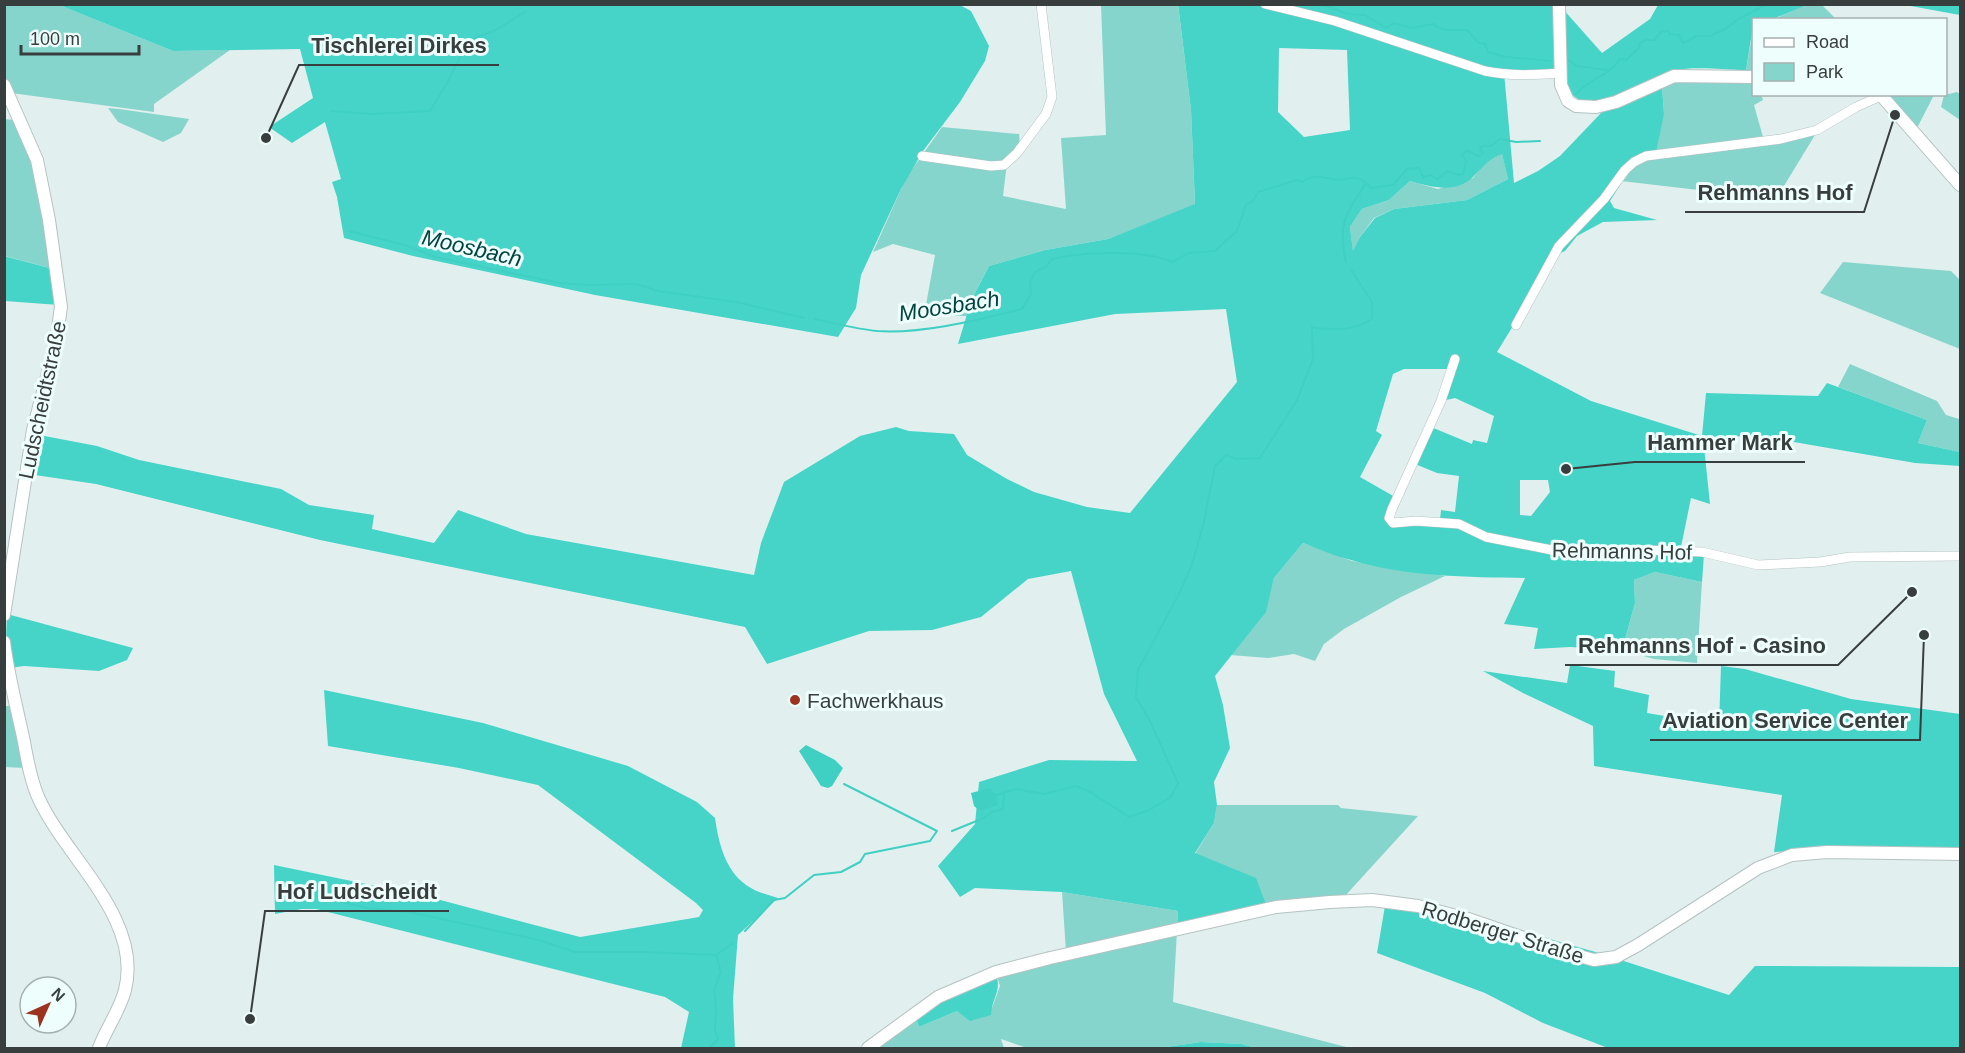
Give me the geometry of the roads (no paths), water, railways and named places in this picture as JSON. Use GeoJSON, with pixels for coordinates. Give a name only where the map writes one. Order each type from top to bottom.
{"type":"FeatureCollection","features":[{"type":"Feature","properties":{"kind":"street"},"geometry":{"type":"LineString","coordinates":[[922,156],[991,166],[1004,165],[1017,153],[1046,114],[1052,97],[1041,4]]}},
{"type":"Feature","properties":{"kind":"street"},"geometry":{"type":"LineString","coordinates":[[1265,4],[1335,21],[1485,71],[1523,75],[1560,73]]}},
{"type":"Feature","properties":{"kind":"street"},"geometry":{"type":"LineString","coordinates":[[1559,4],[1560,73],[1563,91],[1568,101],[1576,106],[1589,108],[1617,102],[1674,76],[1752,77]]}},
{"type":"Feature","properties":{"kind":"street","name":"Ludscheidtstraße"},"geometry":{"type":"LineString","coordinates":[[4,86],[37,160],[50,220],[61,307],[56,342],[33,430],[4,615]]}},
{"type":"Feature","properties":{"kind":"street"},"geometry":{"type":"LineString","coordinates":[[1516,326],[1559,246],[1604,200],[1625,170],[1634,162],[1646,156],[1781,139],[1817,130],[1878,96]]}},
{"type":"Feature","properties":{"kind":"street"},"geometry":{"type":"LineString","coordinates":[[1881,96],[1960,185]]}},
{"type":"Feature","properties":{"kind":"street","name":"Rehmanns Hof"},"geometry":{"type":"LineString","coordinates":[[1455,359],[1441,401],[1392,509],[1389,518],[1393,523],[1416,521],[1459,524],[1486,537],[1557,551],[1702,552],[1758,565],[1820,562],[1850,557],[1960,556]]}},
{"type":"Feature","properties":{"kind":"street"},"geometry":{"type":"LineString","coordinates":[[4,642],[30,771],[38,797],[61,838],[108,903],[118,924],[125,949],[126,987],[99,1048]]}},
{"type":"Feature","properties":{"kind":"street","name":"Rodberger Straße"},"geometry":{"type":"LineString","coordinates":[[868,1048],[938,997],[996,972],[1276,907],[1372,900],[1418,906],[1468,919],[1568,954],[1594,960],[1616,957],[1758,868],[1792,855],[1827,852],[1960,854]]}},
{"type":"Feature","properties":{"kind":"waterway"},"geometry":{"type":"LineString","coordinates":[[1314,4],[1347,14],[1365,15],[1386,28],[1394,23],[1412,28],[1433,24],[1445,29],[1467,30],[1479,43],[1485,44],[1488,52],[1506,57],[1551,61]]}},
{"type":"Feature","properties":{"kind":"waterway","name":"Moosbach"},"geometry":{"type":"LineString","coordinates":[[1576,94],[1611,69],[1620,59],[1626,60],[1640,47],[1639,44],[1646,40],[1654,40],[1661,32],[1668,31],[1669,34],[1679,35],[1683,43],[1697,36],[1710,36],[1768,4]]}},
{"type":"Feature","properties":{"kind":"waterway"},"geometry":{"type":"LineString","coordinates":[[331,111],[373,114],[430,111],[469,40],[496,30],[526,11]]}},
{"type":"Feature","properties":{"kind":"waterway"},"geometry":{"type":"LineString","coordinates":[[1568,60],[1577,66],[1607,70]]}},
{"type":"Feature","properties":{"kind":"waterway","name":"Moosbach"},"geometry":{"type":"LineString","coordinates":[[814,319],[869,330],[895,331],[987,318],[1022,309],[1031,294],[1030,282],[1035,272],[1046,267],[1052,259],[1080,255],[1129,253],[1172,262],[1189,253],[1215,251],[1237,231],[1246,205],[1253,201],[1258,192],[1297,180],[1302,182],[1317,177],[1338,180],[1356,178],[1371,188],[1393,185],[1407,169],[1419,168],[1423,177],[1431,175],[1437,179],[1448,171],[1463,174],[1466,161],[1462,155],[1467,150],[1478,156],[1483,153],[1480,149],[1482,146],[1491,146],[1500,139],[1516,142],[1540,141]]}},
{"type":"Feature","properties":{"kind":"waterway"},"geometry":{"type":"LineString","coordinates":[[1346,262],[1343,249],[1345,220],[1366,183]]}},
{"type":"Feature","properties":{"kind":"waterway","name":"Moosbach"},"geometry":{"type":"LineString","coordinates":[[349,231],[408,246],[435,257],[560,283],[636,284],[658,291],[736,302],[804,318]]}},
{"type":"Feature","properties":{"kind":"waterway"},"geometry":{"type":"LineString","coordinates":[[996,795],[1016,789],[1044,794],[1076,786],[1092,793],[1129,817],[1149,810],[1171,797],[1178,783],[1150,721],[1136,697],[1138,670],[1180,592],[1192,564],[1203,526],[1215,466],[1226,455],[1236,459],[1260,458],[1297,400],[1313,359],[1312,327],[1343,329],[1372,319],[1372,302],[1351,270]]}},
{"type":"Feature","properties":{"kind":"waterway"},"geometry":{"type":"LineString","coordinates":[[745,931],[774,900],[785,898],[814,875],[841,872],[860,862],[865,854],[930,841],[937,831],[844,784]]}},
{"type":"Feature","properties":{"kind":"waterway"},"geometry":{"type":"LineString","coordinates":[[952,831],[1003,809],[1004,793]]}},
{"type":"Feature","properties":{"kind":"waterway"},"geometry":{"type":"LineString","coordinates":[[327,898],[367,908],[409,912],[539,940],[575,952],[716,955],[732,944]]}},
{"type":"Feature","properties":{"kind":"waterway"},"geometry":{"type":"LineString","coordinates":[[709,1048],[718,1039],[715,1030],[714,990],[721,972],[716,955]]}},
{"type":"Feature","properties":{"kind":"place","name":"Rehmanns Hof"},"geometry":{"type":"Point","coordinates":[1895,115]}},
{"type":"Feature","properties":{"kind":"place","name":"Tischlerei Dirkes"},"geometry":{"type":"Point","coordinates":[266,138]}},
{"type":"Feature","properties":{"kind":"place","name":"Hammer Mark"},"geometry":{"type":"Point","coordinates":[1566,469]}},
{"type":"Feature","properties":{"kind":"place","name":"Rehmanns Hof - Casino"},"geometry":{"type":"Point","coordinates":[1912,592]}},
{"type":"Feature","properties":{"kind":"place","name":"Aviation Service Center"},"geometry":{"type":"Point","coordinates":[1924,635]}},
{"type":"Feature","properties":{"kind":"place","name":"Fachwerkhaus"},"geometry":{"type":"Point","coordinates":[795,700]}},
{"type":"Feature","properties":{"kind":"place","name":"Hof Ludscheidt"},"geometry":{"type":"Point","coordinates":[250,1019]}}]}
